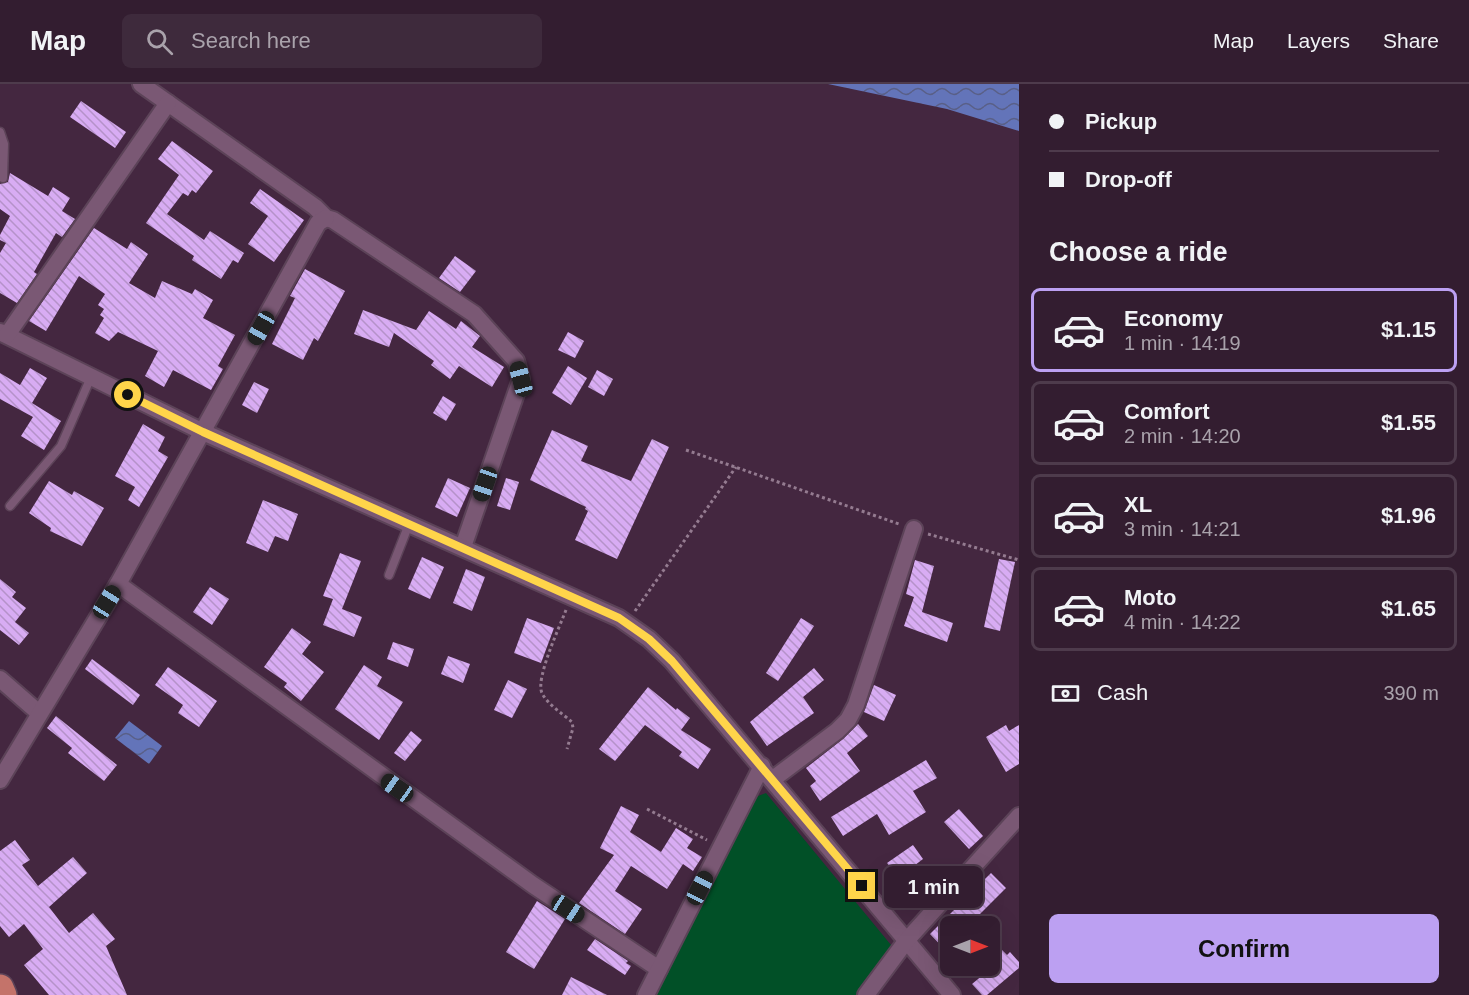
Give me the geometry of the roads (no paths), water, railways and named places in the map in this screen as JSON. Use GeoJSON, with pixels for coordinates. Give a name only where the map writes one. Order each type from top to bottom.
{"type":"FeatureCollection","features":[{"type":"Feature","properties":{"kind":"highway"},"geometry":{"type":"LineString","coordinates":[[0,988],[3,995]]}},
{"type":"Feature","properties":{"kind":"street"},"geometry":{"type":"LineString","coordinates":[[141,84],[315,207],[326,218],[333,220],[474,314],[516,361],[521,379],[463,547]]}},
{"type":"Feature","properties":{"kind":"street"},"geometry":{"type":"LineString","coordinates":[[168,103],[4,333],[203,432],[571,597],[626,624],[649,639],[672,661],[767,772],[952,995]]}},
{"type":"Feature","properties":{"kind":"street"},"geometry":{"type":"LineString","coordinates":[[0,780],[118,584],[318,223],[326,218]]}},
{"type":"Feature","properties":{"kind":"street"},"geometry":{"type":"LineString","coordinates":[[646,995],[720,848],[767,772],[848,720],[856,705],[914,529]]}},
{"type":"Feature","properties":{"kind":"street"},"geometry":{"type":"LineString","coordinates":[[118,584],[532,885],[659,969]]}},
{"type":"Feature","properties":{"kind":"street"},"geometry":{"type":"LineString","coordinates":[[0,679],[39,713]]}},
{"type":"Feature","properties":{"kind":"street"},"geometry":{"type":"LineString","coordinates":[[866,995],[908,940],[1019,816]]}},
{"type":"Feature","properties":{"kind":"lane"},"geometry":{"type":"LineString","coordinates":[[0,132],[4,144],[3,178]]}},
{"type":"Feature","properties":{"kind":"lane"},"geometry":{"type":"LineString","coordinates":[[10,506],[61,446],[91,377]]}},
{"type":"Feature","properties":{"kind":"lane"},"geometry":{"type":"LineString","coordinates":[[389,575],[410,523]]}},
{"type":"Feature","properties":{"kind":"water"},"geometry":{"type":"Polygon","coordinates":[[[828,84],[1019,84],[1019,131],[947,109],[828,84]]]}},
{"type":"Feature","properties":{"kind":"water"},"geometry":{"type":"Polygon","coordinates":[[[129,721],[162,746],[149,764],[115,738],[129,721]]]}}]}
